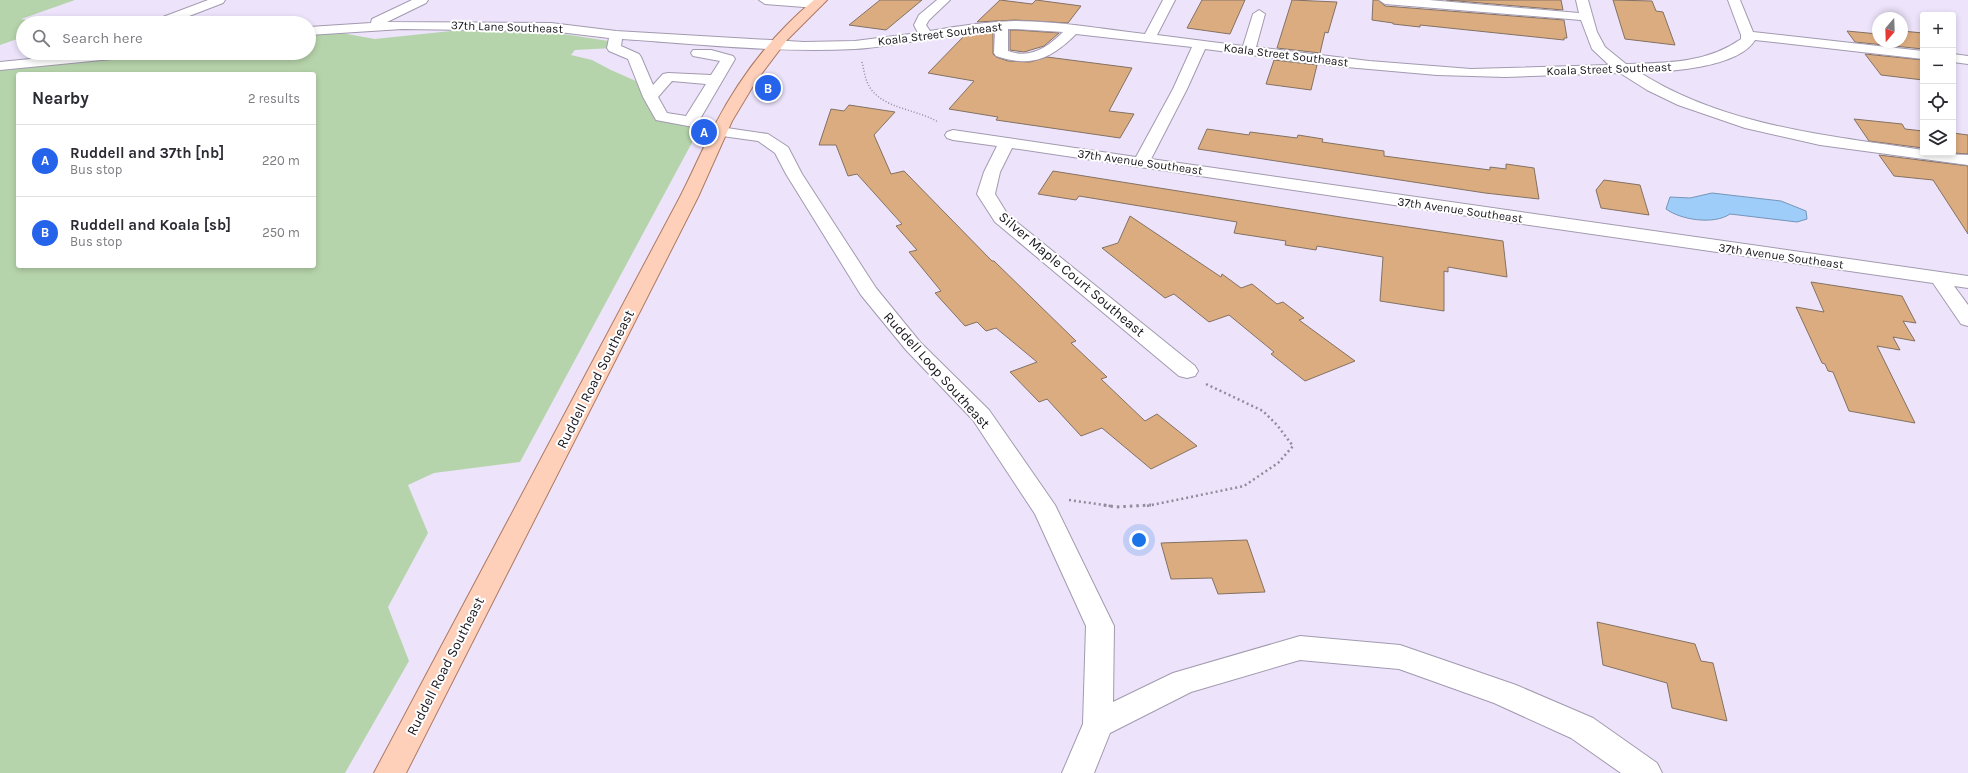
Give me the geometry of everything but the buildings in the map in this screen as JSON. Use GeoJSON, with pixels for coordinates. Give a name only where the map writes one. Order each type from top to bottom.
{"type":"FeatureCollection","features":[{"type":"Feature","properties":{"kind":"main road","name":"Ruddell Road Southeast"},"geometry":{"type":"LineString","coordinates":[[390,773],[689,197],[730,112],[751,79],[777,45],[819,2]]}},
{"type":"Feature","properties":{"kind":"street"},"geometry":{"type":"LineString","coordinates":[[178,16],[219,0]]}},
{"type":"Feature","properties":{"kind":"street"},"geometry":{"type":"LineString","coordinates":[[366,27],[422,0]]}},
{"type":"Feature","properties":{"kind":"street"},"geometry":{"type":"LineString","coordinates":[[765,0],[819,2]]}},
{"type":"Feature","properties":{"kind":"street"},"geometry":{"type":"LineString","coordinates":[[926,35],[920,25],[923,18],[944,0]]}},
{"type":"Feature","properties":{"kind":"street"},"geometry":{"type":"LineString","coordinates":[[1149,38],[1169,0]]}},
{"type":"Feature","properties":{"kind":"street"},"geometry":{"type":"LineString","coordinates":[[1385,0],[1587,17]]}},
{"type":"Feature","properties":{"kind":"street"},"geometry":{"type":"LineString","coordinates":[[1582,0],[1599,50],[1623,69],[1654,88],[1688,104],[1727,118],[1794,134],[1844,144],[1968,160]]}},
{"type":"Feature","properties":{"kind":"street"},"geometry":{"type":"LineString","coordinates":[[1734,0],[1748,34],[1920,55]]}},
{"type":"Feature","properties":{"kind":"street"},"geometry":{"type":"LineString","coordinates":[[1248,51],[1253,29],[1259,14]]}},
{"type":"Feature","properties":{"kind":"street","name":"37th Lane Southeast"},"geometry":{"type":"LineString","coordinates":[[316,31],[402,25],[551,27],[616,35],[777,45]]}},
{"type":"Feature","properties":{"kind":"street","name":"Koala Street Southeast"},"geometry":{"type":"LineString","coordinates":[[777,45],[855,45],[1016,25],[1073,29],[1361,64],[1472,73],[1682,66],[1713,59],[1736,51],[1748,40],[1748,34]]}},
{"type":"Feature","properties":{"kind":"street"},"geometry":{"type":"LineString","coordinates":[[1002,26],[1001,53],[1022,58],[1038,56],[1056,47],[1073,29]]}},
{"type":"Feature","properties":{"kind":"street"},"geometry":{"type":"LineString","coordinates":[[616,35],[614,48],[634,57],[650,97],[668,77],[716,80]]}},
{"type":"Feature","properties":{"kind":"street"},"geometry":{"type":"LineString","coordinates":[[1141,162],[1180,89],[1200,44]]}},
{"type":"Feature","properties":{"kind":"street"},"geometry":{"type":"LineString","coordinates":[[618,50],[649,52]]}},
{"type":"Feature","properties":{"kind":"street"},"geometry":{"type":"LineString","coordinates":[[688,53],[711,54],[728,59],[690,122]]}},
{"type":"Feature","properties":{"kind":"street"},"geometry":{"type":"LineString","coordinates":[[1956,58],[1968,60]]}},
{"type":"Feature","properties":{"kind":"street"},"geometry":{"type":"LineString","coordinates":[[0,66],[67,60]]}},
{"type":"Feature","properties":{"kind":"street","name":"Ruddell Loop Southeast"},"geometry":{"type":"LineString","coordinates":[[650,97],[661,117],[762,136],[782,150],[794,174],[868,291],[913,346],[981,415],[1046,511],[1100,626],[1098,724],[1078,773]]}},
{"type":"Feature","properties":{"kind":"street","name":"37th Avenue Southeast"},"geometry":{"type":"LineString","coordinates":[[952,135],[1515,218],[1968,282]]}},
{"type":"Feature","properties":{"kind":"street","name":"Silver Maple Court Southeast"},"geometry":{"type":"LineString","coordinates":[[1007,143],[992,172],[986,194],[1001,218],[1187,371]]}},
{"type":"Feature","properties":{"kind":"street"},"geometry":{"type":"LineString","coordinates":[[1939,278],[1968,320]]}},
{"type":"Feature","properties":{"kind":"street"},"geometry":{"type":"LineString","coordinates":[[1098,724],[1183,682],[1300,648],[1400,657],[1505,694],[1582,728],[1646,773]]}},
{"type":"Feature","properties":{"kind":"path"},"geometry":{"type":"LineString","coordinates":[[855,45],[859,53],[869,87],[880,100],[930,116],[952,135]]}},
{"type":"Feature","properties":{"kind":"path"},"geometry":{"type":"LineString","coordinates":[[1034,495],[1116,507],[1143,507],[1244,486],[1278,463],[1293,446],[1276,423],[1257,408],[1221,394],[1187,371]]}},
{"type":"Feature","properties":{"kind":"green space"},"geometry":{"type":"Polygon","coordinates":[[[0,0],[75,0],[30,16],[16,16],[16,39],[0,45],[0,0]]]}},
{"type":"Feature","properties":{"kind":"green space"},"geometry":{"type":"Polygon","coordinates":[[[319,29],[375,39],[451,31],[557,33],[615,42],[614,48],[575,50],[571,55],[592,60],[645,85],[661,117],[702,124],[520,462],[434,473],[408,485],[428,533],[388,607],[409,661],[345,773],[0,773],[0,64],[48,60],[316,60],[316,30],[319,29]]]}},
{"type":"Feature","properties":{"kind":"water"},"geometry":{"type":"Polygon","coordinates":[[[1712,193],[1781,201],[1806,211],[1807,219],[1797,222],[1730,214],[1715,219],[1698,220],[1680,216],[1666,209],[1670,197],[1690,198],[1712,193]]]}},
{"type":"Feature","properties":{"kind":"place","name":"Ruddell and Koala [sb]"},"geometry":{"type":"Point","coordinates":[768,88]}},
{"type":"Feature","properties":{"kind":"place","name":"Ruddell and 37th [nb]"},"geometry":{"type":"Point","coordinates":[704,132]}}]}
